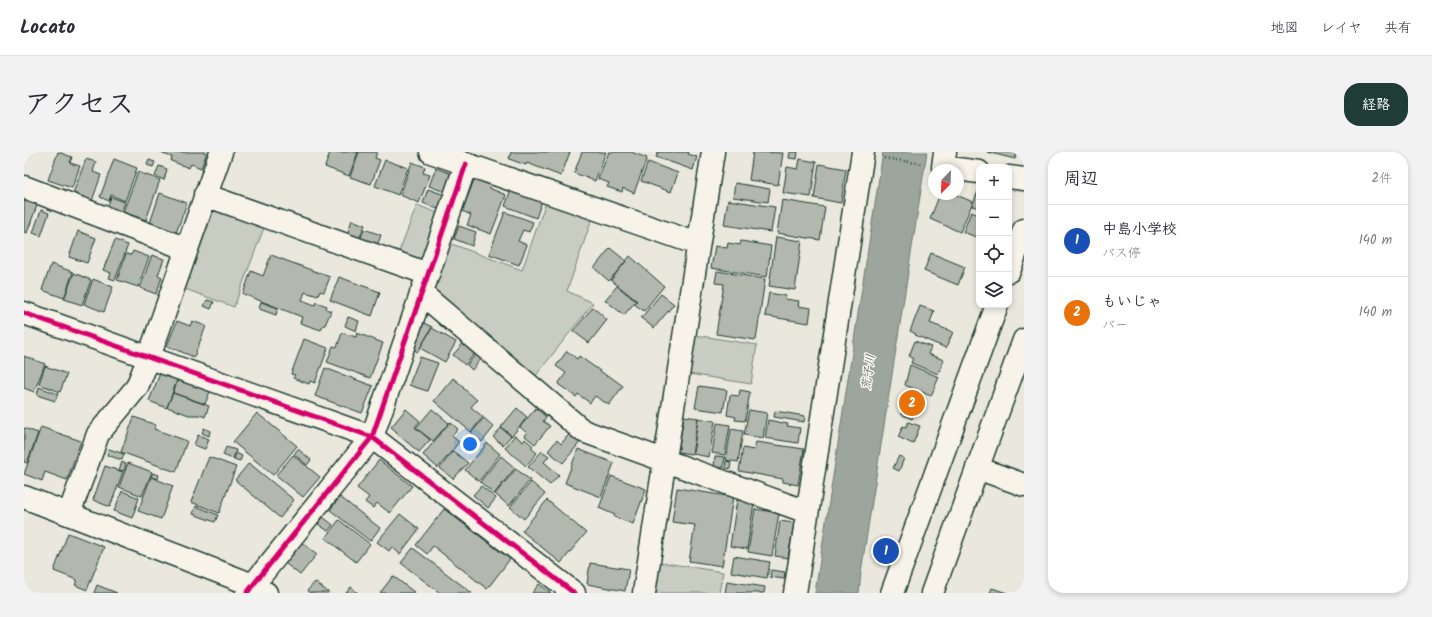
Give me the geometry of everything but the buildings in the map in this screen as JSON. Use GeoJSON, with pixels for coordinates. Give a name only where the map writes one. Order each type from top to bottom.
{"type":"FeatureCollection","features":[{"type":"Feature","properties":{"kind":"street"},"geometry":{"type":"LineString","coordinates":[[69,514],[98,434],[137,387],[149,357],[220,152]]}},
{"type":"Feature","properties":{"kind":"street"},"geometry":{"type":"LineString","coordinates":[[431,152],[698,244]]}},
{"type":"Feature","properties":{"kind":"street"},"geometry":{"type":"LineString","coordinates":[[644,593],[712,152]]}},
{"type":"Feature","properties":{"kind":"street"},"geometry":{"type":"LineString","coordinates":[[945,152],[943,167],[976,172]]}},
{"type":"Feature","properties":{"kind":"street"},"geometry":{"type":"LineString","coordinates":[[795,593],[865,154]]}},
{"type":"Feature","properties":{"kind":"street"},"geometry":{"type":"LineString","coordinates":[[24,498],[69,514],[256,590],[372,437],[466,164]]}},
{"type":"Feature","properties":{"kind":"street"},"geometry":{"type":"LineString","coordinates":[[1012,177],[1024,179]]}},
{"type":"Feature","properties":{"kind":"street"},"geometry":{"type":"LineString","coordinates":[[24,187],[186,249]]}},
{"type":"Feature","properties":{"kind":"street"},"geometry":{"type":"LineString","coordinates":[[206,195],[425,284],[583,431],[807,512]]}},
{"type":"Feature","properties":{"kind":"street"},"geometry":{"type":"LineString","coordinates":[[1012,263],[1024,230]]}},
{"type":"Feature","properties":{"kind":"street"},"geometry":{"type":"LineString","coordinates":[[892,593],[996,308]]}},
{"type":"Feature","properties":{"kind":"street"},"geometry":{"type":"LineString","coordinates":[[24,313],[372,437],[574,593]]}},
{"type":"Feature","properties":{"kind":"street"},"geometry":{"type":"LineString","coordinates":[[932,593],[1024,340]]}},
{"type":"Feature","properties":{"kind":"street"},"geometry":{"type":"LineString","coordinates":[[977,468],[1024,485]]}},
{"type":"Feature","properties":{"kind":"path"},"geometry":{"type":"LineString","coordinates":[[865,154],[925,164]]}},
{"type":"Feature","properties":{"kind":"shaded area"},"geometry":{"type":"Polygon","coordinates":[[[547,199],[593,216],[567,291],[593,303],[534,378],[436,294],[435,285],[449,243],[522,270],[547,199]]]}},
{"type":"Feature","properties":{"kind":"shaded area"},"geometry":{"type":"Polygon","coordinates":[[[417,205],[440,214],[425,258],[416,261],[398,254],[417,205]]]}},
{"type":"Feature","properties":{"kind":"shaded area"},"geometry":{"type":"Polygon","coordinates":[[[221,210],[265,225],[234,307],[185,289],[213,212],[221,210]]]}},
{"type":"Feature","properties":{"kind":"shaded area"},"geometry":{"type":"Polygon","coordinates":[[[695,335],[757,345],[751,384],[689,374],[695,335]]]}},
{"type":"Feature","properties":{"kind":"shaded area"},"geometry":{"type":"Polygon","coordinates":[[[659,562],[723,572],[719,593],[655,593],[659,562]]]}},
{"type":"Feature","properties":{"kind":"water","name":"荒子川"},"geometry":{"type":"Polygon","coordinates":[[[883,152],[927,152],[861,572],[859,593],[815,593],[883,152]]]}},
{"type":"Feature","properties":{"kind":"cycle path"},"geometry":{"type":"LineString","coordinates":[[247,593],[372,437],[466,164]]}},
{"type":"Feature","properties":{"kind":"cycle path"},"geometry":{"type":"LineString","coordinates":[[24,313],[372,437],[574,593]]}},
{"type":"Feature","properties":{"kind":"place","name":"もいじゃ"},"geometry":{"type":"Point","coordinates":[912,403]}},
{"type":"Feature","properties":{"kind":"place","name":"中島小学校"},"geometry":{"type":"Point","coordinates":[886,551]}}]}
